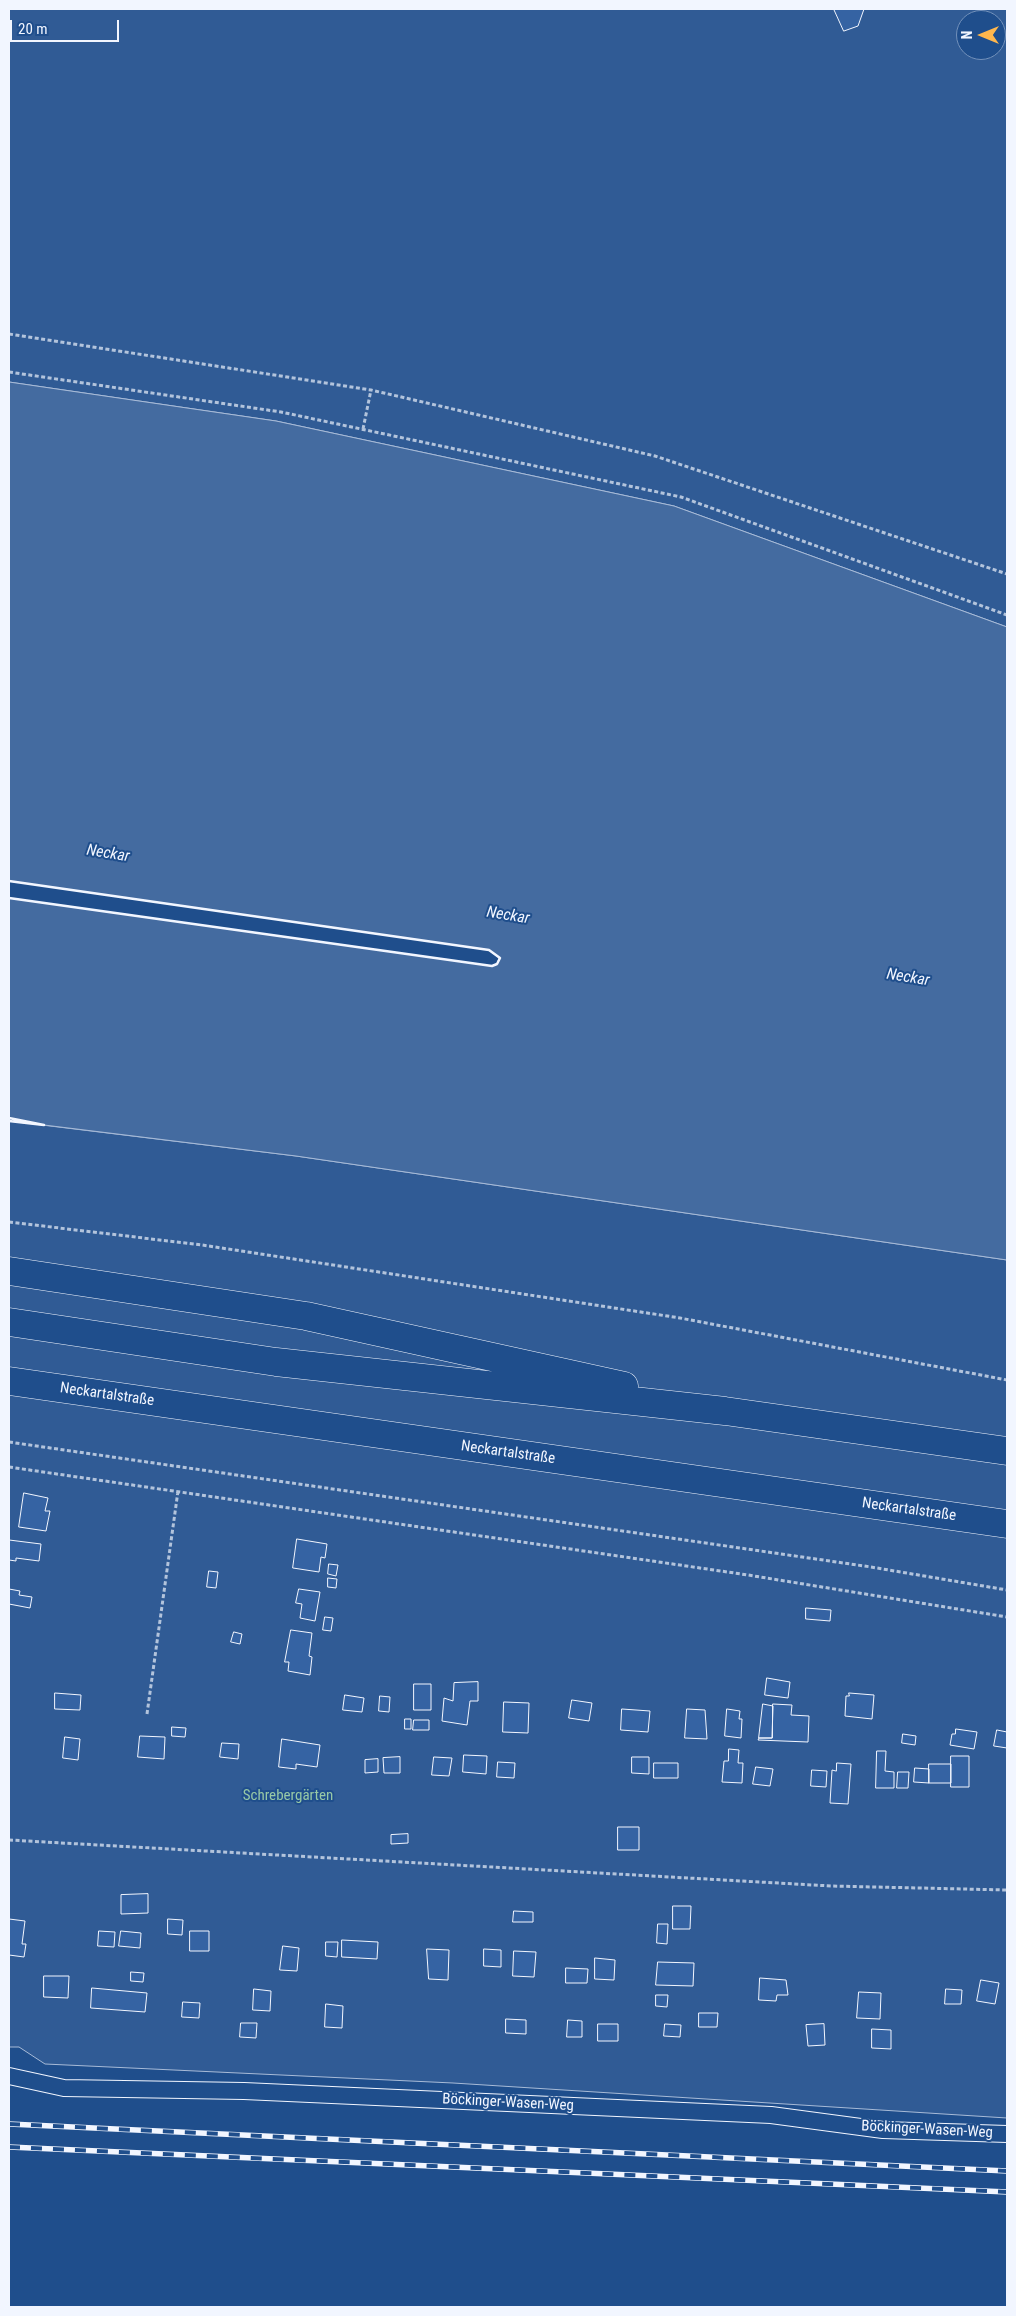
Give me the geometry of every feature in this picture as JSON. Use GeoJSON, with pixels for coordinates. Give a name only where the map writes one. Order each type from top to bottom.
{"type":"FeatureCollection","features":[{"type":"Feature","properties":{"kind":"main road"},"geometry":{"type":"LineString","coordinates":[[9,1271],[306,1316],[579,1375],[725,1411]]}},
{"type":"Feature","properties":{"kind":"main road"},"geometry":{"type":"LineString","coordinates":[[9,1322],[276,1362],[725,1411],[1007,1451]]}},
{"type":"Feature","properties":{"kind":"main road","name":"Neckartalstraße"},"geometry":{"type":"LineString","coordinates":[[9,1381],[1007,1524]]}},
{"type":"Feature","properties":{"kind":"lane","name":"Böckinger-Wasen-Weg"},"geometry":{"type":"LineString","coordinates":[[9,2076],[64,2088],[254,2092],[771,2115],[883,2130],[1007,2134]]}},
{"type":"Feature","properties":{"kind":"path"},"geometry":{"type":"LineString","coordinates":[[9,334],[371,390],[654,456],[1007,574]]}},
{"type":"Feature","properties":{"kind":"path"},"geometry":{"type":"LineString","coordinates":[[9,372],[281,412],[680,497],[1007,615]]}},
{"type":"Feature","properties":{"kind":"path"},"geometry":{"type":"LineString","coordinates":[[363,429],[371,390]]}},
{"type":"Feature","properties":{"kind":"path"},"geometry":{"type":"LineString","coordinates":[[9,1222],[202,1244],[680,1318],[1007,1380]]}},
{"type":"Feature","properties":{"kind":"path"},"geometry":{"type":"LineString","coordinates":[[9,1442],[871,1567],[1007,1590]]}},
{"type":"Feature","properties":{"kind":"path"},"geometry":{"type":"LineString","coordinates":[[9,1467],[748,1575],[1007,1617]]}},
{"type":"Feature","properties":{"kind":"path"},"geometry":{"type":"LineString","coordinates":[[147,1714],[178,1491]]}},
{"type":"Feature","properties":{"kind":"path"},"geometry":{"type":"LineString","coordinates":[[9,1840],[831,1886],[1007,1890]]}},
{"type":"Feature","properties":{"kind":"shaded area"},"geometry":{"type":"Polygon","coordinates":[[[9,9],[1007,9],[1007,627],[674,506],[276,421],[9,382],[9,9]]]}},
{"type":"Feature","properties":{"kind":"shaded area","name":"Schrebergärten"},"geometry":{"type":"Polygon","coordinates":[[[9,1121],[296,1156],[1007,1260],[1007,2118],[453,2083],[45,2064],[19,2047],[9,2047],[9,1121]]]}},
{"type":"Feature","properties":{"kind":"water","name":"Neckar"},"geometry":{"type":"Polygon","coordinates":[[[9,382],[276,421],[674,506],[1007,627],[1007,1260],[296,1156],[44,1125],[9,1118],[9,898],[492,966],[497,964],[499,958],[489,950],[9,881],[9,382]]]}},
{"type":"Feature","properties":{"kind":"building"},"geometry":{"type":"Polygon","coordinates":[[[834,9],[864,9],[858,26],[844,31],[834,9]]]}},
{"type":"Feature","properties":{"kind":"building"},"geometry":{"type":"Polygon","coordinates":[[[24,1493],[48,1498],[45,1511],[50,1511],[46,1531],[19,1527],[24,1493]]]}},
{"type":"Feature","properties":{"kind":"building"},"geometry":{"type":"Polygon","coordinates":[[[297,1539],[327,1544],[325,1558],[321,1557],[319,1572],[293,1568],[297,1539]]]}},
{"type":"Feature","properties":{"kind":"building"},"geometry":{"type":"Polygon","coordinates":[[[9,1540],[41,1544],[39,1561],[16,1558],[16,1561],[9,1560],[9,1540]]]}},
{"type":"Feature","properties":{"kind":"building"},"geometry":{"type":"Polygon","coordinates":[[[329,1564],[338,1565],[336,1576],[328,1574],[329,1564]]]}},
{"type":"Feature","properties":{"kind":"building"},"geometry":{"type":"Polygon","coordinates":[[[209,1571],[218,1572],[216,1588],[207,1587],[209,1571]]]}},
{"type":"Feature","properties":{"kind":"building"},"geometry":{"type":"Polygon","coordinates":[[[328,1578],[337,1579],[336,1588],[328,1587],[328,1578]]]}},
{"type":"Feature","properties":{"kind":"building"},"geometry":{"type":"Polygon","coordinates":[[[9,1589],[20,1591],[19,1595],[32,1597],[30,1608],[9,1604],[9,1589]]]}},
{"type":"Feature","properties":{"kind":"building"},"geometry":{"type":"Polygon","coordinates":[[[299,1589],[320,1592],[315,1621],[300,1618],[302,1604],[296,1603],[299,1589]]]}},
{"type":"Feature","properties":{"kind":"building"},"geometry":{"type":"Polygon","coordinates":[[[806,1608],[831,1610],[830,1621],[806,1619],[806,1608]]]}},
{"type":"Feature","properties":{"kind":"building"},"geometry":{"type":"Polygon","coordinates":[[[325,1617],[333,1618],[331,1631],[323,1630],[325,1617]]]}},
{"type":"Feature","properties":{"kind":"building"},"geometry":{"type":"Polygon","coordinates":[[[291,1630],[312,1633],[309,1656],[312,1657],[310,1675],[288,1671],[289,1662],[285,1662],[291,1630]]]}},
{"type":"Feature","properties":{"kind":"building"},"geometry":{"type":"Polygon","coordinates":[[[234,1632],[242,1634],[240,1644],[231,1642],[234,1632]]]}},
{"type":"Feature","properties":{"kind":"building"},"geometry":{"type":"Polygon","coordinates":[[[767,1678],[790,1682],[788,1698],[765,1695],[767,1678]]]}},
{"type":"Feature","properties":{"kind":"building"},"geometry":{"type":"Polygon","coordinates":[[[478,1682],[478,1701],[470,1701],[467,1725],[442,1721],[444,1698],[453,1701],[454,1683],[478,1682]]]}},
{"type":"Feature","properties":{"kind":"building"},"geometry":{"type":"Polygon","coordinates":[[[414,1684],[431,1684],[431,1710],[414,1710],[414,1684]]]}},
{"type":"Feature","properties":{"kind":"building"},"geometry":{"type":"Polygon","coordinates":[[[55,1693],[81,1695],[80,1710],[55,1709],[55,1693]]]}},
{"type":"Feature","properties":{"kind":"building"},"geometry":{"type":"Polygon","coordinates":[[[849,1693],[874,1695],[872,1719],[845,1716],[846,1696],[849,1696],[849,1693]]]}},
{"type":"Feature","properties":{"kind":"building"},"geometry":{"type":"Polygon","coordinates":[[[345,1695],[364,1698],[362,1712],[343,1710],[345,1695]]]}},
{"type":"Feature","properties":{"kind":"building"},"geometry":{"type":"Polygon","coordinates":[[[380,1696],[390,1697],[389,1712],[379,1711],[380,1696]]]}},
{"type":"Feature","properties":{"kind":"building"},"geometry":{"type":"Polygon","coordinates":[[[572,1700],[592,1703],[589,1721],[569,1718],[572,1700]]]}},
{"type":"Feature","properties":{"kind":"building"},"geometry":{"type":"Polygon","coordinates":[[[504,1702],[529,1703],[528,1733],[503,1732],[504,1702]]]}},
{"type":"Feature","properties":{"kind":"building"},"geometry":{"type":"Polygon","coordinates":[[[763,1704],[773,1706],[772,1738],[759,1738],[763,1704]]]}},
{"type":"Feature","properties":{"kind":"building"},"geometry":{"type":"Polygon","coordinates":[[[773,1704],[792,1705],[791,1715],[809,1716],[808,1742],[758,1740],[759,1738],[772,1738],[773,1704]]]}},
{"type":"Feature","properties":{"kind":"building"},"geometry":{"type":"Polygon","coordinates":[[[622,1709],[650,1711],[648,1732],[621,1730],[622,1709]]]}},
{"type":"Feature","properties":{"kind":"building"},"geometry":{"type":"Polygon","coordinates":[[[687,1709],[705,1710],[707,1739],[685,1738],[687,1709]]]}},
{"type":"Feature","properties":{"kind":"building"},"geometry":{"type":"Polygon","coordinates":[[[727,1709],[740,1711],[739,1719],[742,1719],[741,1738],[725,1736],[727,1709]]]}},
{"type":"Feature","properties":{"kind":"building"},"geometry":{"type":"Polygon","coordinates":[[[405,1719],[411,1719],[411,1729],[405,1729],[405,1719]]]}},
{"type":"Feature","properties":{"kind":"building"},"geometry":{"type":"Polygon","coordinates":[[[414,1720],[429,1720],[429,1730],[413,1730],[414,1720]]]}},
{"type":"Feature","properties":{"kind":"building"},"geometry":{"type":"Polygon","coordinates":[[[172,1727],[186,1728],[185,1737],[172,1736],[172,1727]]]}},
{"type":"Feature","properties":{"kind":"building"},"geometry":{"type":"Polygon","coordinates":[[[956,1729],[977,1732],[974,1749],[950,1745],[952,1734],[955,1734],[956,1729]]]}},
{"type":"Feature","properties":{"kind":"building"},"geometry":{"type":"Polygon","coordinates":[[[997,1730],[1007,1732],[1007,1748],[994,1746],[997,1730]]]}},
{"type":"Feature","properties":{"kind":"building"},"geometry":{"type":"Polygon","coordinates":[[[903,1734],[916,1736],[915,1745],[902,1743],[903,1734]]]}},
{"type":"Feature","properties":{"kind":"building"},"geometry":{"type":"Polygon","coordinates":[[[140,1736],[165,1737],[164,1759],[138,1757],[140,1736]]]}},
{"type":"Feature","properties":{"kind":"building"},"geometry":{"type":"Polygon","coordinates":[[[65,1737],[80,1739],[78,1760],[63,1758],[65,1737]]]}},
{"type":"Feature","properties":{"kind":"building"},"geometry":{"type":"Polygon","coordinates":[[[282,1739],[320,1745],[317,1767],[296,1764],[296,1769],[279,1767],[282,1739]]]}},
{"type":"Feature","properties":{"kind":"building"},"geometry":{"type":"Polygon","coordinates":[[[222,1743],[239,1744],[238,1759],[220,1757],[222,1743]]]}},
{"type":"Feature","properties":{"kind":"building"},"geometry":{"type":"Polygon","coordinates":[[[729,1749],[739,1750],[738,1763],[743,1763],[742,1783],[722,1782],[724,1761],[728,1761],[729,1749]]]}},
{"type":"Feature","properties":{"kind":"building"},"geometry":{"type":"Polygon","coordinates":[[[877,1751],[886,1751],[885,1771],[894,1772],[894,1788],[876,1788],[877,1751]]]}},
{"type":"Feature","properties":{"kind":"building"},"geometry":{"type":"Polygon","coordinates":[[[464,1755],[487,1756],[486,1774],[463,1772],[464,1755]]]}},
{"type":"Feature","properties":{"kind":"building"},"geometry":{"type":"Polygon","coordinates":[[[951,1756],[969,1756],[969,1787],[951,1787],[951,1756]]]}},
{"type":"Feature","properties":{"kind":"building"},"geometry":{"type":"Polygon","coordinates":[[[400,1757],[400,1773],[384,1773],[383,1758],[400,1757]]]}},
{"type":"Feature","properties":{"kind":"building"},"geometry":{"type":"Polygon","coordinates":[[[434,1757],[452,1758],[449,1776],[432,1775],[434,1757]]]}},
{"type":"Feature","properties":{"kind":"building"},"geometry":{"type":"Polygon","coordinates":[[[632,1757],[649,1757],[649,1774],[632,1773],[632,1757]]]}},
{"type":"Feature","properties":{"kind":"building"},"geometry":{"type":"Polygon","coordinates":[[[378,1759],[378,1772],[365,1773],[365,1760],[378,1759]]]}},
{"type":"Feature","properties":{"kind":"building"},"geometry":{"type":"Polygon","coordinates":[[[498,1762],[515,1763],[514,1778],[497,1777],[498,1762]]]}},
{"type":"Feature","properties":{"kind":"building"},"geometry":{"type":"Polygon","coordinates":[[[654,1763],[678,1763],[678,1778],[654,1778],[654,1763]]]}},
{"type":"Feature","properties":{"kind":"building"},"geometry":{"type":"Polygon","coordinates":[[[837,1763],[851,1764],[848,1804],[830,1803],[832,1770],[836,1771],[837,1763]]]}},
{"type":"Feature","properties":{"kind":"building"},"geometry":{"type":"Polygon","coordinates":[[[929,1764],[951,1764],[951,1783],[929,1783],[929,1764]]]}},
{"type":"Feature","properties":{"kind":"building"},"geometry":{"type":"Polygon","coordinates":[[[756,1767],[773,1769],[770,1786],[753,1784],[756,1767]]]}},
{"type":"Feature","properties":{"kind":"building"},"geometry":{"type":"Polygon","coordinates":[[[915,1768],[929,1769],[929,1783],[914,1782],[915,1768]]]}},
{"type":"Feature","properties":{"kind":"building"},"geometry":{"type":"Polygon","coordinates":[[[812,1770],[827,1771],[826,1787],[811,1786],[812,1770]]]}},
{"type":"Feature","properties":{"kind":"building"},"geometry":{"type":"Polygon","coordinates":[[[898,1772],[909,1772],[908,1788],[897,1788],[898,1772]]]}},
{"type":"Feature","properties":{"kind":"building"},"geometry":{"type":"Polygon","coordinates":[[[618,1827],[639,1827],[639,1850],[618,1850],[618,1827]]]}},
{"type":"Feature","properties":{"kind":"building"},"geometry":{"type":"Polygon","coordinates":[[[408,1834],[408,1843],[391,1844],[391,1835],[408,1834]]]}},
{"type":"Feature","properties":{"kind":"building"},"geometry":{"type":"Polygon","coordinates":[[[148,1894],[148,1913],[121,1914],[121,1895],[148,1894]]]}},
{"type":"Feature","properties":{"kind":"building"},"geometry":{"type":"Polygon","coordinates":[[[673,1906],[691,1906],[690,1929],[673,1929],[673,1906]]]}},
{"type":"Feature","properties":{"kind":"building"},"geometry":{"type":"Polygon","coordinates":[[[514,1911],[533,1912],[533,1922],[513,1922],[514,1911]]]}},
{"type":"Feature","properties":{"kind":"building"},"geometry":{"type":"Polygon","coordinates":[[[9,1919],[25,1921],[22,1944],[26,1944],[24,1957],[9,1955],[9,1919]]]}},
{"type":"Feature","properties":{"kind":"building"},"geometry":{"type":"Polygon","coordinates":[[[168,1919],[183,1920],[182,1935],[168,1934],[168,1919]]]}},
{"type":"Feature","properties":{"kind":"building"},"geometry":{"type":"Polygon","coordinates":[[[658,1924],[668,1924],[667,1944],[657,1943],[658,1924]]]}},
{"type":"Feature","properties":{"kind":"building"},"geometry":{"type":"Polygon","coordinates":[[[99,1931],[115,1932],[114,1947],[98,1946],[99,1931]]]}},
{"type":"Feature","properties":{"kind":"building"},"geometry":{"type":"Polygon","coordinates":[[[121,1931],[141,1933],[140,1948],[119,1946],[121,1931]]]}},
{"type":"Feature","properties":{"kind":"building"},"geometry":{"type":"Polygon","coordinates":[[[190,1931],[209,1931],[209,1951],[190,1951],[190,1931]]]}},
{"type":"Feature","properties":{"kind":"building"},"geometry":{"type":"Polygon","coordinates":[[[342,1940],[378,1942],[377,1959],[342,1957],[342,1940]]]}},
{"type":"Feature","properties":{"kind":"building"},"geometry":{"type":"Polygon","coordinates":[[[326,1942],[338,1942],[337,1957],[326,1956],[326,1942]]]}},
{"type":"Feature","properties":{"kind":"building"},"geometry":{"type":"Polygon","coordinates":[[[283,1946],[299,1948],[297,1971],[280,1970],[283,1946]]]}},
{"type":"Feature","properties":{"kind":"building"},"geometry":{"type":"Polygon","coordinates":[[[427,1949],[449,1950],[448,1980],[429,1979],[427,1949]]]}},
{"type":"Feature","properties":{"kind":"building"},"geometry":{"type":"Polygon","coordinates":[[[484,1949],[501,1950],[501,1967],[484,1966],[484,1949]]]}},
{"type":"Feature","properties":{"kind":"building"},"geometry":{"type":"Polygon","coordinates":[[[514,1951],[536,1952],[534,1977],[513,1976],[514,1951]]]}},
{"type":"Feature","properties":{"kind":"building"},"geometry":{"type":"Polygon","coordinates":[[[595,1958],[615,1960],[614,1980],[595,1979],[595,1958]]]}},
{"type":"Feature","properties":{"kind":"building"},"geometry":{"type":"Polygon","coordinates":[[[658,1962],[694,1963],[693,1986],[656,1985],[658,1962]]]}},
{"type":"Feature","properties":{"kind":"building"},"geometry":{"type":"Polygon","coordinates":[[[566,1968],[588,1969],[587,1983],[566,1983],[566,1968]]]}},
{"type":"Feature","properties":{"kind":"building"},"geometry":{"type":"Polygon","coordinates":[[[131,1972],[144,1973],[143,1982],[131,1981],[131,1972]]]}},
{"type":"Feature","properties":{"kind":"building"},"geometry":{"type":"Polygon","coordinates":[[[44,1976],[69,1976],[68,1998],[44,1997],[44,1976]]]}},
{"type":"Feature","properties":{"kind":"building"},"geometry":{"type":"Polygon","coordinates":[[[760,1978],[786,1980],[788,1995],[777,1995],[776,2001],[759,2000],[760,1978]]]}},
{"type":"Feature","properties":{"kind":"building"},"geometry":{"type":"Polygon","coordinates":[[[981,1980],[999,1983],[995,2004],[977,2001],[981,1980]]]}},
{"type":"Feature","properties":{"kind":"building"},"geometry":{"type":"Polygon","coordinates":[[[92,1988],[147,1993],[145,2012],[91,2008],[92,1988]]]}},
{"type":"Feature","properties":{"kind":"building"},"geometry":{"type":"Polygon","coordinates":[[[254,1989],[271,1991],[270,2011],[253,2010],[254,1989]]]}},
{"type":"Feature","properties":{"kind":"building"},"geometry":{"type":"Polygon","coordinates":[[[946,1989],[962,1990],[961,2004],[945,2004],[946,1989]]]}},
{"type":"Feature","properties":{"kind":"building"},"geometry":{"type":"Polygon","coordinates":[[[859,1992],[881,1993],[880,2019],[857,2018],[859,1992]]]}},
{"type":"Feature","properties":{"kind":"building"},"geometry":{"type":"Polygon","coordinates":[[[656,1995],[668,1995],[667,2007],[656,2006],[656,1995]]]}},
{"type":"Feature","properties":{"kind":"building"},"geometry":{"type":"Polygon","coordinates":[[[183,2002],[200,2003],[199,2018],[182,2017],[183,2002]]]}},
{"type":"Feature","properties":{"kind":"building"},"geometry":{"type":"Polygon","coordinates":[[[326,2004],[343,2006],[342,2028],[325,2027],[326,2004]]]}},
{"type":"Feature","properties":{"kind":"building"},"geometry":{"type":"Polygon","coordinates":[[[699,2013],[718,2013],[717,2027],[699,2027],[699,2013]]]}},
{"type":"Feature","properties":{"kind":"building"},"geometry":{"type":"Polygon","coordinates":[[[506,2019],[526,2020],[526,2034],[506,2033],[506,2019]]]}},
{"type":"Feature","properties":{"kind":"building"},"geometry":{"type":"Polygon","coordinates":[[[568,2020],[582,2021],[582,2037],[567,2037],[568,2020]]]}},
{"type":"Feature","properties":{"kind":"building"},"geometry":{"type":"Polygon","coordinates":[[[241,2023],[257,2023],[256,2038],[240,2037],[241,2023]]]}},
{"type":"Feature","properties":{"kind":"building"},"geometry":{"type":"Polygon","coordinates":[[[598,2024],[618,2024],[618,2041],[598,2041],[598,2024]]]}},
{"type":"Feature","properties":{"kind":"building"},"geometry":{"type":"Polygon","coordinates":[[[665,2024],[681,2025],[680,2037],[664,2036],[665,2024]]]}},
{"type":"Feature","properties":{"kind":"building"},"geometry":{"type":"Polygon","coordinates":[[[824,2024],[825,2045],[808,2046],[806,2025],[824,2024]]]}},
{"type":"Feature","properties":{"kind":"building"},"geometry":{"type":"Polygon","coordinates":[[[872,2029],[891,2030],[891,2049],[872,2048],[872,2029]]]}},
{"type":"Feature","properties":{"kind":"railway"},"geometry":{"type":"LineString","coordinates":[[9,2124],[1007,2171]]}},
{"type":"Feature","properties":{"kind":"railway"},"geometry":{"type":"LineString","coordinates":[[9,2147],[1007,2192]]}},
{"type":"Feature","properties":{"kind":"wall"},"geometry":{"type":"LineString","coordinates":[[9,881],[489,950],[500,958],[497,964],[492,966],[9,898]]}},
{"type":"Feature","properties":{"kind":"wall"},"geometry":{"type":"LineString","coordinates":[[9,1118],[44,1125],[9,1121]]}}]}
